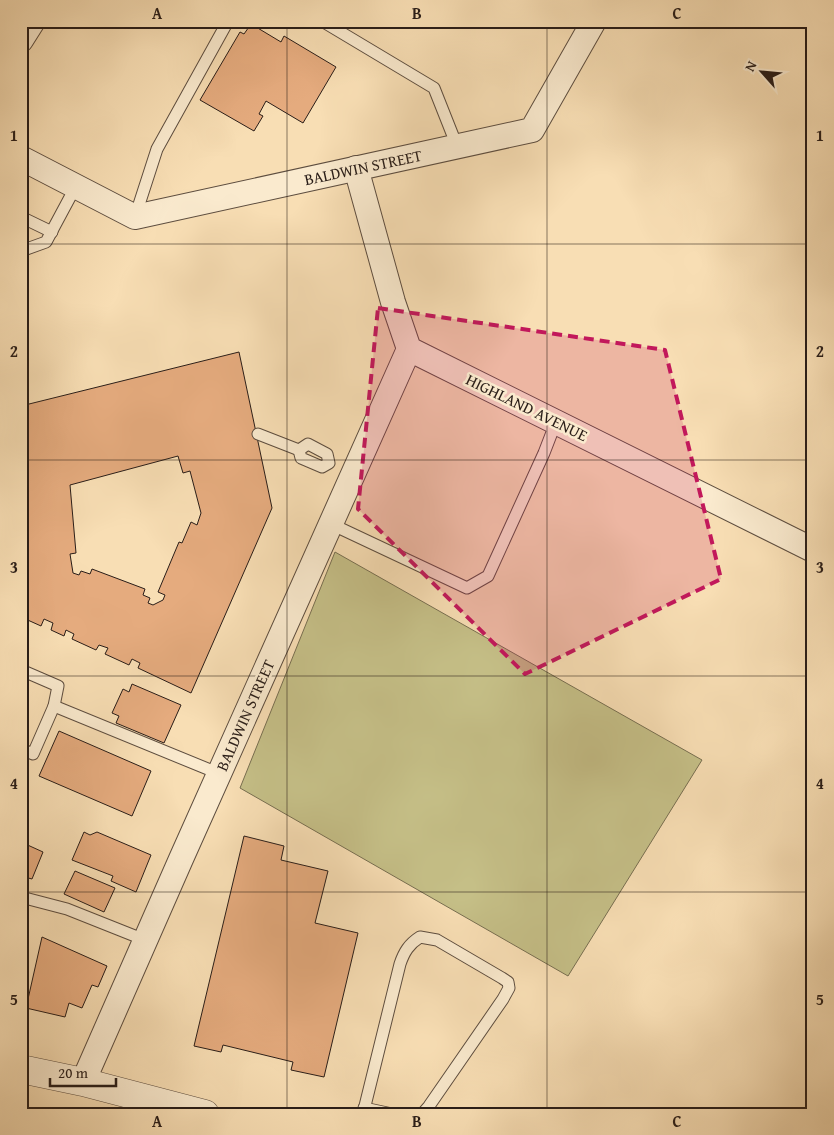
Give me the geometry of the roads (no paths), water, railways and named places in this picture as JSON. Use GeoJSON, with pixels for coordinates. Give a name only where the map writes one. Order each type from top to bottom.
{"type":"FeatureCollection","features":[{"type":"Feature","properties":{"kind":"street"},"geometry":{"type":"LineString","coordinates":[[21,40],[33,21]]}},
{"type":"Feature","properties":{"kind":"street","name":"BALDWIN STREET"},"geometry":{"type":"LineString","coordinates":[[135,217],[532,130],[594,21]]}},
{"type":"Feature","properties":{"kind":"street"},"geometry":{"type":"LineString","coordinates":[[21,158],[135,217]]}},
{"type":"Feature","properties":{"kind":"street"},"geometry":{"type":"LineString","coordinates":[[356,168],[393,302],[409,349]]}},
{"type":"Feature","properties":{"kind":"street","name":"BALDWIN STREET"},"geometry":{"type":"LineString","coordinates":[[83,1082],[331,524],[341,468],[409,349]]}},
{"type":"Feature","properties":{"kind":"street","name":"HIGHLAND AVENUE"},"geometry":{"type":"LineString","coordinates":[[409,349],[813,550]]}},
{"type":"Feature","properties":{"kind":"street"},"geometry":{"type":"LineString","coordinates":[[21,1069],[83,1082],[205,1114]]}},
{"type":"Feature","properties":{"kind":"lane"},"geometry":{"type":"LineString","coordinates":[[135,217],[158,149],[228,21]]}},
{"type":"Feature","properties":{"kind":"lane"},"geometry":{"type":"LineString","coordinates":[[322,21],[434,88],[457,146]]}},
{"type":"Feature","properties":{"kind":"lane"},"geometry":{"type":"LineString","coordinates":[[21,251],[46,242],[77,187]]}},
{"type":"Feature","properties":{"kind":"lane"},"geometry":{"type":"LineString","coordinates":[[21,217],[52,232]]}},
{"type":"Feature","properties":{"kind":"lane"},"geometry":{"type":"LineString","coordinates":[[331,524],[467,588],[488,576],[544,453],[556,422]]}},
{"type":"Feature","properties":{"kind":"lane"},"geometry":{"type":"LineString","coordinates":[[258,434],[299,450],[308,444],[327,454],[341,468]]}},
{"type":"Feature","properties":{"kind":"lane"},"geometry":{"type":"LineString","coordinates":[[21,670],[58,686],[54,706],[33,754],[21,749]]}},
{"type":"Feature","properties":{"kind":"lane"},"geometry":{"type":"LineString","coordinates":[[54,706],[220,774]]}},
{"type":"Feature","properties":{"kind":"lane"},"geometry":{"type":"LineString","coordinates":[[21,897],[67,909],[145,940]]}},
{"type":"Feature","properties":{"kind":"lane"},"geometry":{"type":"LineString","coordinates":[[392,1114],[363,1111],[400,964],[411,943],[420,937],[437,940],[508,982],[509,988],[430,1106],[422,1114]]}}]}
